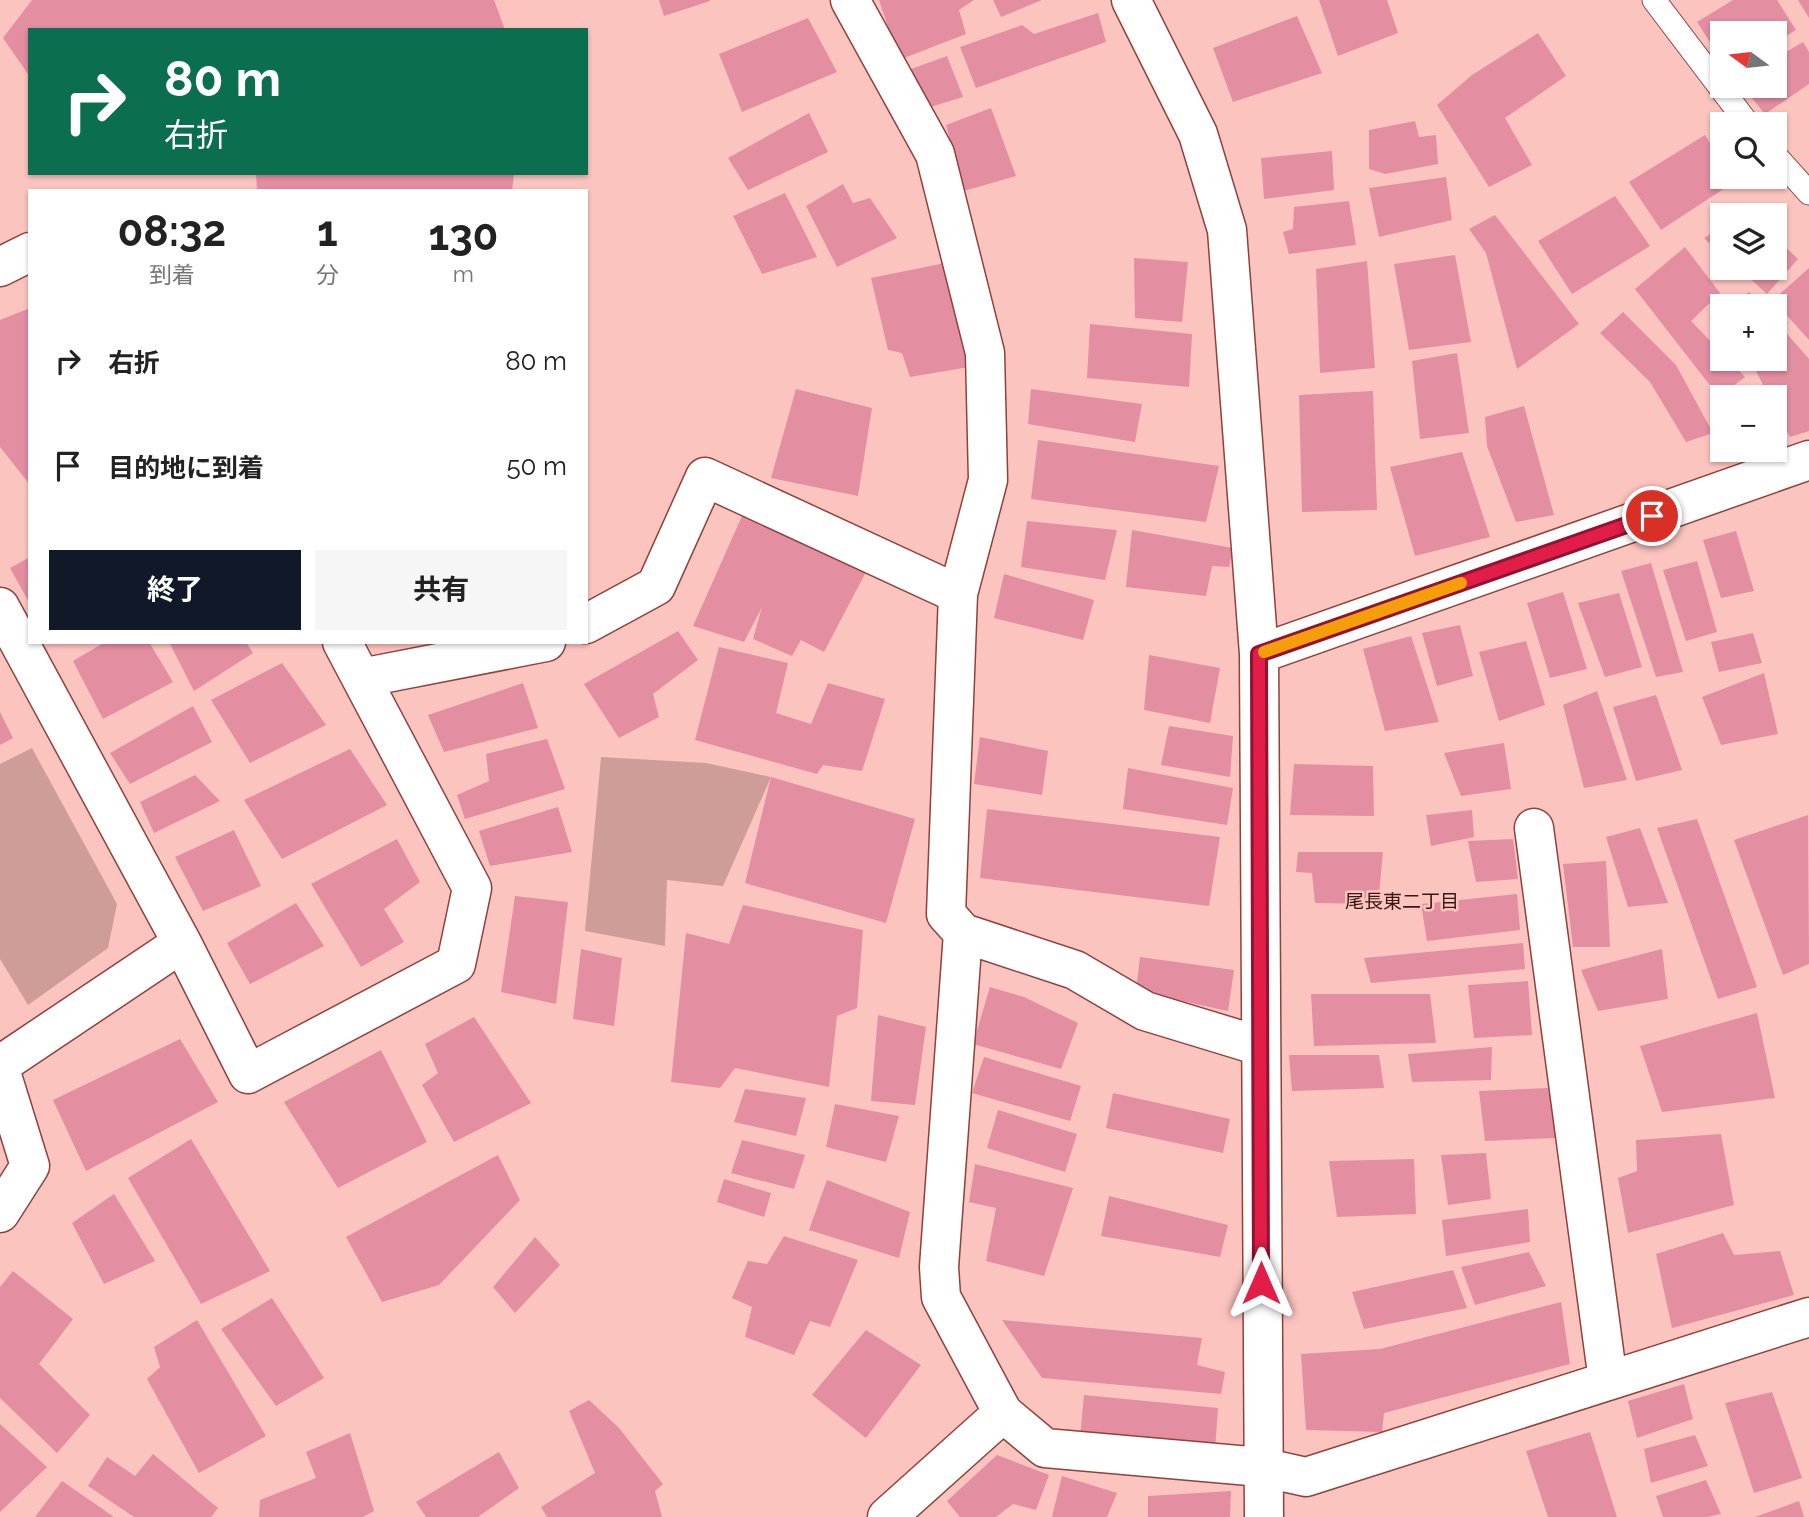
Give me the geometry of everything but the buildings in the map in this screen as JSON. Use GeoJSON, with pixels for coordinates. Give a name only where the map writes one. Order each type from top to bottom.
{"type":"FeatureCollection","features":[{"type":"Feature","properties":{"kind":"street"},"geometry":{"type":"LineString","coordinates":[[850,0],[934,154],[985,353],[988,480],[958,594],[946,914],[962,933],[1075,970],[1145,1011],[1260,1045]]}},
{"type":"Feature","properties":{"kind":"street"},"geometry":{"type":"LineString","coordinates":[[1131,0],[1198,134],[1227,230],[1259,654],[1261,1467],[1264,1517]]}},
{"type":"Feature","properties":{"kind":"street"},"geometry":{"type":"LineString","coordinates":[[0,267],[28,253]]}},
{"type":"Feature","properties":{"kind":"street"},"geometry":{"type":"LineString","coordinates":[[1259,654],[1809,460]]}},
{"type":"Feature","properties":{"kind":"street"},"geometry":{"type":"LineString","coordinates":[[588,623],[656,586],[705,477],[958,594]]}},
{"type":"Feature","properties":{"kind":"street"},"geometry":{"type":"LineString","coordinates":[[0,607],[183,943],[248,1074],[456,964],[472,888],[342,644]]}},
{"type":"Feature","properties":{"kind":"street"},"geometry":{"type":"LineString","coordinates":[[361,678],[536,644]]}},
{"type":"Feature","properties":{"kind":"street"},"geometry":{"type":"LineString","coordinates":[[1534,828],[1608,1381]]}},
{"type":"Feature","properties":{"kind":"street"},"geometry":{"type":"LineString","coordinates":[[962,933],[939,1267],[941,1297],[1003,1413],[1045,1448],[1261,1467],[1306,1476],[1809,1317]]}},
{"type":"Feature","properties":{"kind":"street"},"geometry":{"type":"LineString","coordinates":[[0,1213],[30,1166],[0,1067],[183,943]]}},
{"type":"Feature","properties":{"kind":"street"},"geometry":{"type":"LineString","coordinates":[[887,1517],[1003,1413]]}},
{"type":"Feature","properties":{"kind":"lane"},"geometry":{"type":"LineString","coordinates":[[1654,0],[1739,112]]}},
{"type":"Feature","properties":{"kind":"lane"},"geometry":{"type":"LineString","coordinates":[[1787,168],[1809,193]]}},
{"type":"Feature","properties":{"kind":"shaded area"},"geometry":{"type":"Polygon","coordinates":[[[32,748],[117,904],[108,948],[28,1005],[0,959],[0,764],[32,748]]]}},
{"type":"Feature","properties":{"kind":"shaded area"},"geometry":{"type":"Polygon","coordinates":[[[601,757],[706,763],[771,777],[723,886],[667,880],[665,946],[585,931],[601,757]]]}},
{"type":"Feature","properties":{"kind":"slow traffic"},"geometry":{"type":"LineString","coordinates":[[1264,652],[1461,583]]}},
{"type":"Feature","properties":{"kind":"district","name":"尾長東二丁目"},"geometry":{"type":"Point","coordinates":[1402,901]}},
{"type":"Feature","properties":{"kind":"route"},"geometry":{"type":"LineString","coordinates":[[1261,1283],[1259,654],[1652,516]]}}]}
